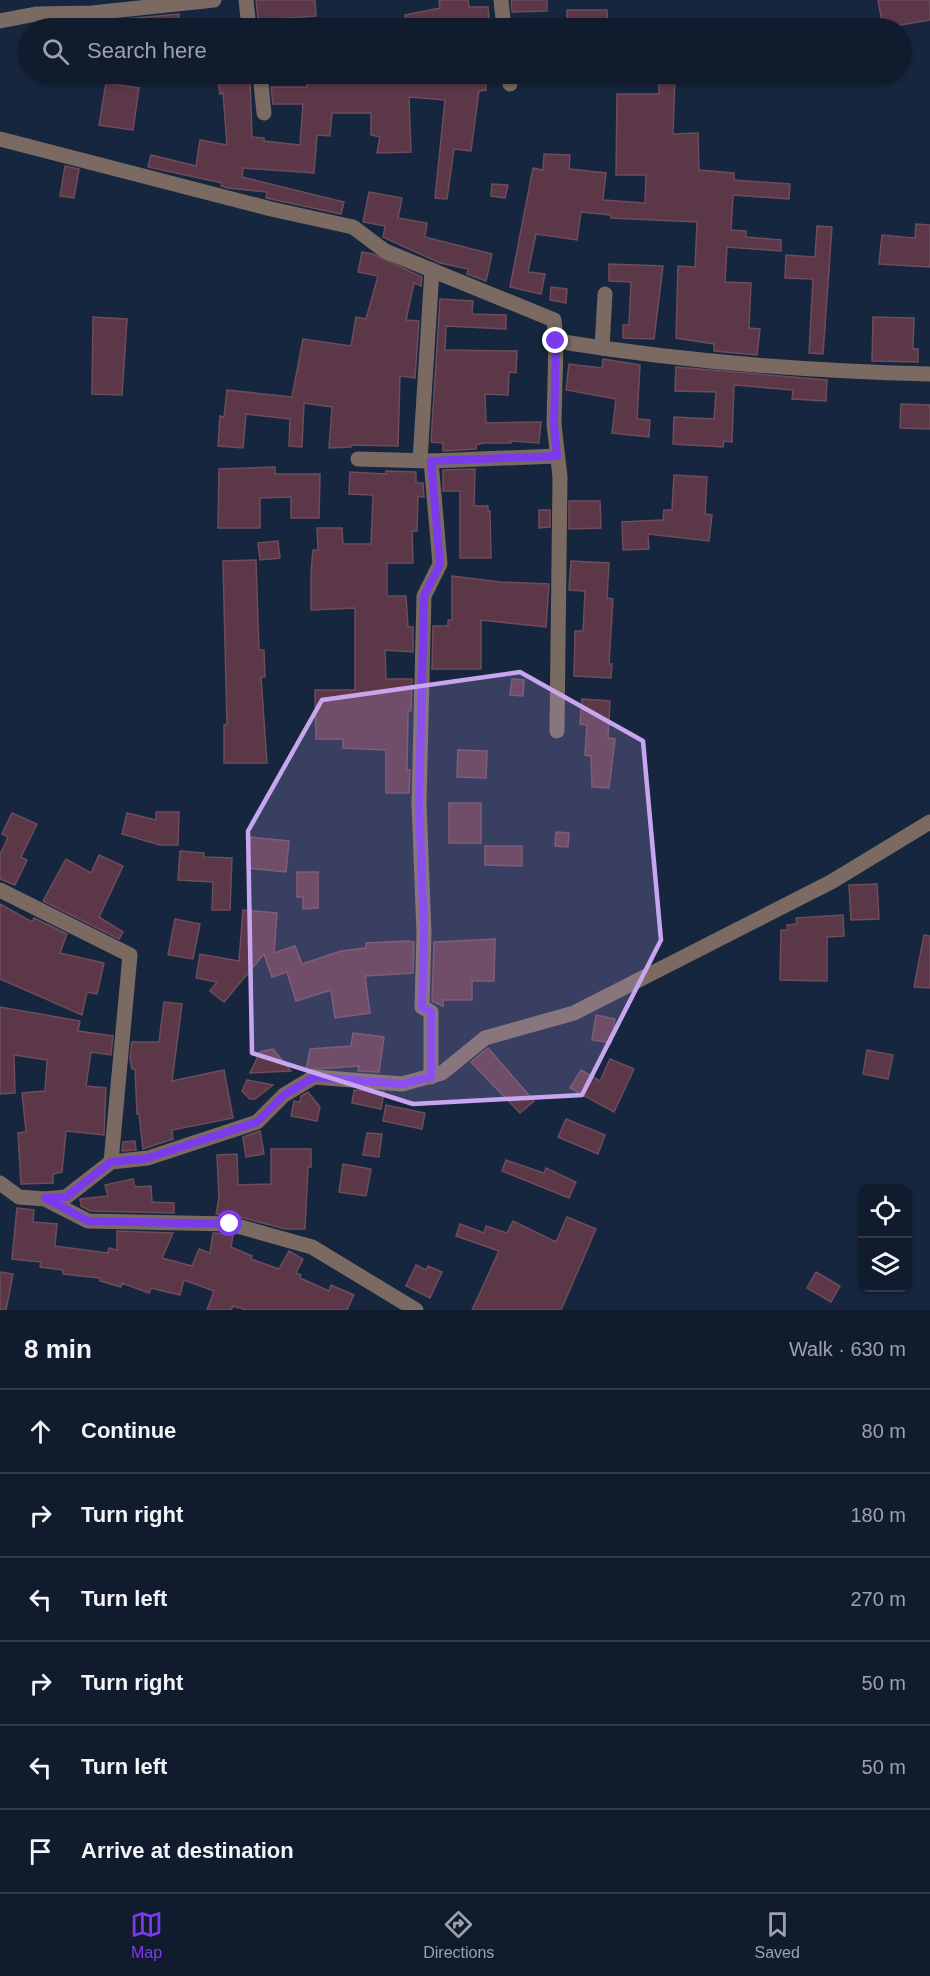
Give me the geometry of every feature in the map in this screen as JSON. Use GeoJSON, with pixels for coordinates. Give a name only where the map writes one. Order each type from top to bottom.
{"type":"FeatureCollection","features":[{"type":"Feature","properties":{"kind":"street"},"geometry":{"type":"LineString","coordinates":[[0,21],[36,14],[92,13],[214,0]]}},
{"type":"Feature","properties":{"kind":"street"},"geometry":{"type":"LineString","coordinates":[[246,0],[248,18]]}},
{"type":"Feature","properties":{"kind":"street"},"geometry":{"type":"LineString","coordinates":[[501,0],[503,18]]}},
{"type":"Feature","properties":{"kind":"street"},"geometry":{"type":"LineString","coordinates":[[261,84],[264,112]]}},
{"type":"Feature","properties":{"kind":"street"},"geometry":{"type":"LineString","coordinates":[[0,139],[271,209],[353,227],[385,251],[554,320],[556,341],[554,424],[560,477],[557,730]]}},
{"type":"Feature","properties":{"kind":"street"},"geometry":{"type":"LineString","coordinates":[[431,1077],[431,1012],[422,1007],[424,933],[419,803],[424,596],[440,564],[425,460],[432,270]]}},
{"type":"Feature","properties":{"kind":"street"},"geometry":{"type":"LineString","coordinates":[[602,348],[606,294]]}},
{"type":"Feature","properties":{"kind":"street"},"geometry":{"type":"LineString","coordinates":[[556,341],[602,348],[836,372],[930,374]]}},
{"type":"Feature","properties":{"kind":"street"},"geometry":{"type":"LineString","coordinates":[[358,459],[425,460],[557,456]]}},
{"type":"Feature","properties":{"kind":"street"},"geometry":{"type":"LineString","coordinates":[[0,1183],[20,1197],[66,1197],[111,1162],[148,1158],[257,1122],[284,1095],[314,1077],[402,1084],[442,1073],[485,1038],[574,1013],[831,882],[930,822]]}},
{"type":"Feature","properties":{"kind":"street"},"geometry":{"type":"LineString","coordinates":[[0,890],[130,955],[111,1162]]}},
{"type":"Feature","properties":{"kind":"street"},"geometry":{"type":"LineString","coordinates":[[45,1198],[88,1221],[230,1224],[312,1247],[416,1310]]}},
{"type":"Feature","properties":{"kind":"highlighted area"},"geometry":{"type":"Polygon","coordinates":[[[520,672],[643,741],[661,940],[582,1095],[413,1104],[252,1053],[248,831],[322,700],[520,672]]]}},
{"type":"Feature","properties":{"kind":"building"},"geometry":{"type":"Polygon","coordinates":[[[256,0],[315,0],[316,16],[258,18],[256,0]]]}},
{"type":"Feature","properties":{"kind":"building"},"geometry":{"type":"Polygon","coordinates":[[[439,0],[468,0],[469,7],[488,7],[489,18],[406,18],[405,15],[440,8],[439,0]]]}},
{"type":"Feature","properties":{"kind":"building"},"geometry":{"type":"Polygon","coordinates":[[[511,0],[547,0],[547,11],[512,12],[511,0]]]}},
{"type":"Feature","properties":{"kind":"building"},"geometry":{"type":"Polygon","coordinates":[[[878,0],[930,0],[930,20],[912,23],[912,18],[881,18],[878,0]]]}},
{"type":"Feature","properties":{"kind":"building"},"geometry":{"type":"Polygon","coordinates":[[[567,10],[607,10],[607,18],[567,18],[567,10]]]}},
{"type":"Feature","properties":{"kind":"building"},"geometry":{"type":"Polygon","coordinates":[[[179,14],[179,18],[136,18],[179,14]]]}},
{"type":"Feature","properties":{"kind":"building"},"geometry":{"type":"Polygon","coordinates":[[[106,84],[139,88],[133,130],[99,125],[106,84]]]}},
{"type":"Feature","properties":{"kind":"building"},"geometry":{"type":"Polygon","coordinates":[[[219,84],[250,84],[252,137],[264,138],[264,141],[300,145],[303,104],[273,104],[271,87],[307,87],[307,84],[486,84],[486,90],[479,91],[471,151],[454,149],[447,199],[435,198],[445,100],[409,97],[411,152],[377,153],[380,137],[371,135],[371,113],[332,113],[330,136],[317,135],[314,173],[243,168],[242,177],[344,202],[341,214],[266,198],[267,192],[228,188],[221,186],[222,183],[148,167],[151,155],[196,166],[200,140],[227,145],[223,93],[220,94],[219,84]]]}},
{"type":"Feature","properties":{"kind":"building"},"geometry":{"type":"Polygon","coordinates":[[[659,84],[675,84],[673,134],[698,133],[699,170],[734,173],[734,180],[790,184],[789,199],[733,195],[731,230],[746,231],[746,237],[781,240],[781,251],[727,247],[725,282],[751,283],[749,328],[760,329],[757,355],[714,351],[714,344],[676,338],[678,266],[695,267],[697,222],[611,218],[611,215],[581,212],[577,240],[536,234],[528,272],[545,274],[541,294],[510,287],[533,168],[543,170],[544,154],[570,155],[569,169],[606,173],[603,200],[645,203],[646,175],[616,175],[617,94],[659,94],[659,84]]]}},
{"type":"Feature","properties":{"kind":"building"},"geometry":{"type":"Polygon","coordinates":[[[65,166],[79,169],[74,198],[60,196],[65,166]]]}},
{"type":"Feature","properties":{"kind":"building"},"geometry":{"type":"Polygon","coordinates":[[[492,184],[508,185],[505,198],[491,196],[492,184]]]}},
{"type":"Feature","properties":{"kind":"building"},"geometry":{"type":"Polygon","coordinates":[[[369,192],[402,198],[398,218],[427,223],[425,237],[492,254],[486,281],[467,274],[468,269],[440,263],[383,237],[385,226],[363,222],[369,192]]]}},
{"type":"Feature","properties":{"kind":"building"},"geometry":{"type":"Polygon","coordinates":[[[916,224],[930,225],[930,267],[879,264],[882,235],[915,238],[916,224]]]}},
{"type":"Feature","properties":{"kind":"building"},"geometry":{"type":"Polygon","coordinates":[[[817,226],[832,227],[823,354],[809,353],[813,279],[785,278],[786,255],[815,257],[817,226]]]}},
{"type":"Feature","properties":{"kind":"building"},"geometry":{"type":"Polygon","coordinates":[[[362,252],[373,254],[422,277],[421,286],[414,283],[406,320],[419,321],[415,378],[400,376],[398,446],[351,445],[351,447],[329,448],[332,407],[304,403],[302,447],[289,446],[290,419],[246,414],[243,448],[218,446],[220,416],[224,417],[227,390],[292,397],[303,339],[351,346],[356,317],[366,319],[378,276],[358,272],[362,252]]]}},
{"type":"Feature","properties":{"kind":"building"},"geometry":{"type":"Polygon","coordinates":[[[609,264],[663,266],[654,339],[623,338],[623,325],[629,325],[631,282],[609,281],[609,264]]]}},
{"type":"Feature","properties":{"kind":"building"},"geometry":{"type":"Polygon","coordinates":[[[551,287],[567,289],[566,303],[550,300],[551,287]]]}},
{"type":"Feature","properties":{"kind":"building"},"geometry":{"type":"Polygon","coordinates":[[[440,299],[473,301],[472,314],[506,315],[506,329],[446,326],[445,350],[517,351],[516,373],[509,372],[508,395],[485,394],[486,423],[541,422],[539,443],[511,441],[511,443],[483,443],[476,445],[476,449],[443,451],[443,443],[431,442],[440,299]]]}},
{"type":"Feature","properties":{"kind":"building"},"geometry":{"type":"Polygon","coordinates":[[[93,317],[127,319],[122,395],[92,394],[93,317]]]}},
{"type":"Feature","properties":{"kind":"building"},"geometry":{"type":"Polygon","coordinates":[[[873,317],[914,318],[913,349],[918,349],[918,362],[872,361],[873,317]]]}},
{"type":"Feature","properties":{"kind":"building"},"geometry":{"type":"Polygon","coordinates":[[[603,359],[640,365],[637,419],[650,420],[649,437],[612,433],[616,399],[566,390],[569,364],[602,368],[603,359]]]}},
{"type":"Feature","properties":{"kind":"building"},"geometry":{"type":"Polygon","coordinates":[[[676,367],[827,380],[826,401],[792,399],[793,390],[734,385],[732,442],[724,441],[723,447],[673,444],[674,417],[714,419],[716,392],[675,391],[676,367]]]}},
{"type":"Feature","properties":{"kind":"building"},"geometry":{"type":"Polygon","coordinates":[[[901,404],[930,405],[930,429],[900,428],[901,404]]]}},
{"type":"Feature","properties":{"kind":"building"},"geometry":{"type":"Polygon","coordinates":[[[275,467],[275,474],[320,474],[319,518],[291,518],[291,497],[260,498],[260,528],[218,528],[219,469],[275,467]]]}},
{"type":"Feature","properties":{"kind":"building"},"geometry":{"type":"Polygon","coordinates":[[[475,469],[474,506],[488,506],[488,511],[490,511],[491,558],[460,558],[460,491],[443,491],[443,470],[475,469]]]}},
{"type":"Feature","properties":{"kind":"building"},"geometry":{"type":"Polygon","coordinates":[[[386,471],[416,472],[416,483],[423,483],[424,497],[418,496],[417,531],[412,531],[413,563],[387,563],[387,596],[406,596],[408,627],[413,627],[413,652],[385,650],[386,679],[412,679],[411,711],[408,711],[409,793],[386,793],[386,750],[343,748],[343,739],[316,739],[315,690],[355,690],[355,608],[311,610],[311,572],[313,550],[318,550],[317,528],[342,528],[343,544],[371,544],[373,495],[349,494],[350,472],[386,474],[386,471]]]}},
{"type":"Feature","properties":{"kind":"building"},"geometry":{"type":"Polygon","coordinates":[[[674,475],[707,477],[705,514],[712,515],[709,541],[648,534],[649,549],[623,550],[622,522],[663,520],[664,510],[672,510],[674,475]]]}},
{"type":"Feature","properties":{"kind":"building"},"geometry":{"type":"Polygon","coordinates":[[[569,501],[600,501],[601,528],[569,529],[569,501]]]}},
{"type":"Feature","properties":{"kind":"building"},"geometry":{"type":"Polygon","coordinates":[[[539,510],[550,510],[550,527],[539,528],[539,510]]]}},
{"type":"Feature","properties":{"kind":"building"},"geometry":{"type":"Polygon","coordinates":[[[278,541],[280,558],[260,560],[258,543],[278,541]]]}},
{"type":"Feature","properties":{"kind":"building"},"geometry":{"type":"Polygon","coordinates":[[[256,560],[259,650],[264,650],[265,677],[261,677],[267,763],[224,763],[224,725],[227,724],[223,561],[256,560]]]}},
{"type":"Feature","properties":{"kind":"building"},"geometry":{"type":"Polygon","coordinates":[[[571,561],[609,563],[607,598],[613,599],[609,664],[612,664],[611,678],[574,676],[575,631],[583,631],[585,591],[569,590],[571,561]]]}},
{"type":"Feature","properties":{"kind":"building"},"geometry":{"type":"Polygon","coordinates":[[[452,576],[500,582],[549,584],[546,627],[481,620],[481,669],[432,669],[433,626],[448,626],[448,620],[452,620],[452,576]]]}},
{"type":"Feature","properties":{"kind":"building"},"geometry":{"type":"Polygon","coordinates":[[[512,679],[524,680],[523,696],[510,695],[512,679]]]}},
{"type":"Feature","properties":{"kind":"building"},"geometry":{"type":"Polygon","coordinates":[[[582,699],[610,701],[608,738],[615,739],[609,788],[592,787],[591,756],[585,755],[587,725],[580,724],[582,699]]]}},
{"type":"Feature","properties":{"kind":"building"},"geometry":{"type":"Polygon","coordinates":[[[458,750],[487,751],[486,778],[457,777],[458,750]]]}},
{"type":"Feature","properties":{"kind":"building"},"geometry":{"type":"Polygon","coordinates":[[[449,803],[481,803],[481,843],[449,843],[449,803]]]}},
{"type":"Feature","properties":{"kind":"building"},"geometry":{"type":"Polygon","coordinates":[[[156,812],[179,812],[178,845],[160,845],[122,834],[127,813],[156,820],[156,812]]]}},
{"type":"Feature","properties":{"kind":"building"},"geometry":{"type":"Polygon","coordinates":[[[12,813],[37,824],[21,857],[27,860],[15,885],[0,879],[0,855],[8,837],[2,834],[12,813]]]}},
{"type":"Feature","properties":{"kind":"building"},"geometry":{"type":"Polygon","coordinates":[[[556,832],[569,833],[568,847],[555,846],[556,832]]]}},
{"type":"Feature","properties":{"kind":"building"},"geometry":{"type":"Polygon","coordinates":[[[250,837],[289,841],[286,872],[247,868],[250,837]]]}},
{"type":"Feature","properties":{"kind":"building"},"geometry":{"type":"Polygon","coordinates":[[[485,846],[522,846],[522,866],[485,865],[485,846]]]}},
{"type":"Feature","properties":{"kind":"building"},"geometry":{"type":"Polygon","coordinates":[[[180,851],[204,853],[204,857],[232,858],[230,910],[212,910],[213,882],[178,880],[180,851]]]}},
{"type":"Feature","properties":{"kind":"building"},"geometry":{"type":"Polygon","coordinates":[[[99,855],[123,866],[99,917],[123,932],[119,939],[43,901],[66,859],[91,873],[99,855]]]}},
{"type":"Feature","properties":{"kind":"building"},"geometry":{"type":"Polygon","coordinates":[[[297,872],[318,872],[318,908],[303,909],[303,897],[297,897],[297,872]]]}},
{"type":"Feature","properties":{"kind":"building"},"geometry":{"type":"Polygon","coordinates":[[[877,884],[879,919],[851,920],[849,885],[877,884]]]}},
{"type":"Feature","properties":{"kind":"building"},"geometry":{"type":"Polygon","coordinates":[[[0,904],[32,922],[34,918],[67,934],[60,953],[104,963],[97,994],[87,992],[82,1015],[0,979],[0,904]]]}},
{"type":"Feature","properties":{"kind":"building"},"geometry":{"type":"Polygon","coordinates":[[[243,910],[277,913],[274,953],[295,946],[302,964],[341,951],[366,948],[366,943],[406,941],[414,942],[413,973],[365,976],[370,1013],[335,1018],[331,990],[296,1001],[287,972],[272,977],[264,954],[224,1002],[210,991],[217,982],[196,978],[200,954],[239,961],[243,910]]]}},
{"type":"Feature","properties":{"kind":"building"},"geometry":{"type":"Polygon","coordinates":[[[843,915],[844,936],[827,937],[827,981],[780,980],[781,930],[788,930],[787,925],[797,924],[796,918],[843,915]]]}},
{"type":"Feature","properties":{"kind":"building"},"geometry":{"type":"Polygon","coordinates":[[[175,919],[200,924],[193,959],[168,955],[175,919]]]}},
{"type":"Feature","properties":{"kind":"building"},"geometry":{"type":"Polygon","coordinates":[[[924,935],[930,936],[930,988],[914,987],[924,935]]]}},
{"type":"Feature","properties":{"kind":"building"},"geometry":{"type":"Polygon","coordinates":[[[495,939],[494,981],[472,981],[472,1000],[443,1000],[443,1006],[432,1001],[434,942],[495,939]]]}},
{"type":"Feature","properties":{"kind":"building"},"geometry":{"type":"Polygon","coordinates":[[[164,1002],[182,1004],[172,1081],[224,1070],[233,1118],[172,1130],[173,1139],[143,1149],[139,1114],[137,1114],[135,1069],[132,1069],[130,1058],[132,1042],[159,1042],[164,1002]]]}},
{"type":"Feature","properties":{"kind":"building"},"geometry":{"type":"Polygon","coordinates":[[[0,1007],[80,1021],[78,1031],[113,1036],[111,1055],[91,1052],[86,1086],[106,1088],[104,1135],[66,1131],[62,1172],[53,1174],[53,1183],[21,1184],[18,1133],[26,1132],[22,1093],[45,1091],[47,1060],[14,1055],[15,1093],[0,1094],[0,1007]]]}},
{"type":"Feature","properties":{"kind":"building"},"geometry":{"type":"Polygon","coordinates":[[[596,1015],[615,1019],[611,1043],[592,1040],[596,1015]]]}},
{"type":"Feature","properties":{"kind":"building"},"geometry":{"type":"Polygon","coordinates":[[[353,1033],[384,1037],[379,1072],[358,1071],[359,1066],[306,1070],[310,1049],[351,1046],[353,1033]]]}},
{"type":"Feature","properties":{"kind":"building"},"geometry":{"type":"Polygon","coordinates":[[[488,1048],[534,1101],[520,1113],[471,1062],[488,1048]]]}},
{"type":"Feature","properties":{"kind":"building"},"geometry":{"type":"Polygon","coordinates":[[[273,1049],[291,1071],[250,1073],[260,1052],[273,1049]]]}},
{"type":"Feature","properties":{"kind":"building"},"geometry":{"type":"Polygon","coordinates":[[[867,1050],[893,1055],[888,1079],[863,1074],[867,1050]]]}},
{"type":"Feature","properties":{"kind":"building"},"geometry":{"type":"Polygon","coordinates":[[[610,1059],[634,1069],[614,1112],[570,1088],[581,1070],[600,1081],[610,1059]]]}},
{"type":"Feature","properties":{"kind":"building"},"geometry":{"type":"Polygon","coordinates":[[[247,1080],[273,1085],[255,1099],[250,1099],[242,1091],[247,1080]]]}},
{"type":"Feature","properties":{"kind":"building"},"geometry":{"type":"Polygon","coordinates":[[[354,1090],[384,1092],[381,1109],[352,1103],[354,1090]]]}},
{"type":"Feature","properties":{"kind":"building"},"geometry":{"type":"Polygon","coordinates":[[[308,1092],[320,1107],[317,1121],[291,1116],[294,1101],[300,1102],[301,1096],[308,1092]]]}},
{"type":"Feature","properties":{"kind":"building"},"geometry":{"type":"Polygon","coordinates":[[[386,1105],[425,1113],[422,1129],[383,1121],[386,1105]]]}},
{"type":"Feature","properties":{"kind":"building"},"geometry":{"type":"Polygon","coordinates":[[[566,1119],[605,1135],[598,1154],[558,1137],[566,1119]]]}},
{"type":"Feature","properties":{"kind":"building"},"geometry":{"type":"Polygon","coordinates":[[[260,1131],[264,1154],[246,1157],[243,1137],[260,1131]]]}},
{"type":"Feature","properties":{"kind":"building"},"geometry":{"type":"Polygon","coordinates":[[[367,1133],[382,1134],[379,1157],[363,1155],[367,1133]]]}},
{"type":"Feature","properties":{"kind":"building"},"geometry":{"type":"Polygon","coordinates":[[[135,1141],[136,1150],[122,1151],[123,1142],[135,1141]]]}},
{"type":"Feature","properties":{"kind":"building"},"geometry":{"type":"Polygon","coordinates":[[[271,1149],[311,1149],[305,1229],[285,1229],[233,1215],[216,1214],[219,1198],[217,1155],[237,1154],[238,1185],[271,1184],[271,1149]]]}},
{"type":"Feature","properties":{"kind":"building"},"geometry":{"type":"Polygon","coordinates":[[[506,1160],[544,1173],[546,1168],[576,1182],[569,1198],[502,1171],[506,1160]]]}},
{"type":"Feature","properties":{"kind":"building"},"geometry":{"type":"Polygon","coordinates":[[[343,1164],[371,1169],[366,1196],[339,1192],[343,1164]]]}},
{"type":"Feature","properties":{"kind":"building"},"geometry":{"type":"Polygon","coordinates":[[[133,1179],[135,1187],[151,1186],[152,1202],[174,1203],[174,1213],[90,1211],[81,1206],[80,1199],[108,1196],[105,1185],[133,1179]]]}},
{"type":"Feature","properties":{"kind":"building"},"geometry":{"type":"Polygon","coordinates":[[[17,1208],[34,1210],[33,1222],[57,1224],[55,1246],[108,1253],[109,1248],[117,1250],[117,1231],[173,1233],[162,1258],[192,1266],[199,1249],[210,1253],[213,1233],[233,1235],[231,1247],[252,1256],[251,1259],[279,1269],[289,1251],[303,1259],[296,1273],[301,1275],[300,1278],[329,1291],[331,1285],[354,1295],[347,1310],[246,1310],[233,1306],[231,1310],[207,1310],[214,1291],[184,1280],[180,1295],[151,1288],[149,1293],[122,1283],[121,1287],[100,1281],[100,1278],[63,1274],[63,1270],[40,1267],[41,1262],[12,1259],[17,1208]]]}},
{"type":"Feature","properties":{"kind":"building"},"geometry":{"type":"Polygon","coordinates":[[[567,1217],[596,1229],[561,1310],[472,1310],[499,1251],[456,1236],[460,1224],[484,1233],[486,1226],[507,1233],[513,1221],[556,1242],[567,1217]]]}},
{"type":"Feature","properties":{"kind":"building"},"geometry":{"type":"Polygon","coordinates":[[[416,1265],[426,1270],[428,1266],[442,1272],[430,1298],[406,1286],[416,1265]]]}},
{"type":"Feature","properties":{"kind":"building"},"geometry":{"type":"Polygon","coordinates":[[[0,1272],[13,1274],[6,1310],[0,1310],[0,1272]]]}},
{"type":"Feature","properties":{"kind":"building"},"geometry":{"type":"Polygon","coordinates":[[[816,1272],[840,1286],[831,1302],[807,1288],[816,1272]]]}},
{"type":"Feature","properties":{"kind":"route"},"geometry":{"type":"LineString","coordinates":[[230,1224],[88,1221],[45,1198],[66,1197],[111,1162],[148,1158],[257,1122],[284,1095],[314,1077],[402,1084],[418,1082],[431,1077],[431,1012],[422,1007],[424,933],[419,803],[424,596],[440,564],[431,461],[557,456],[554,424],[556,341]]}}]}
